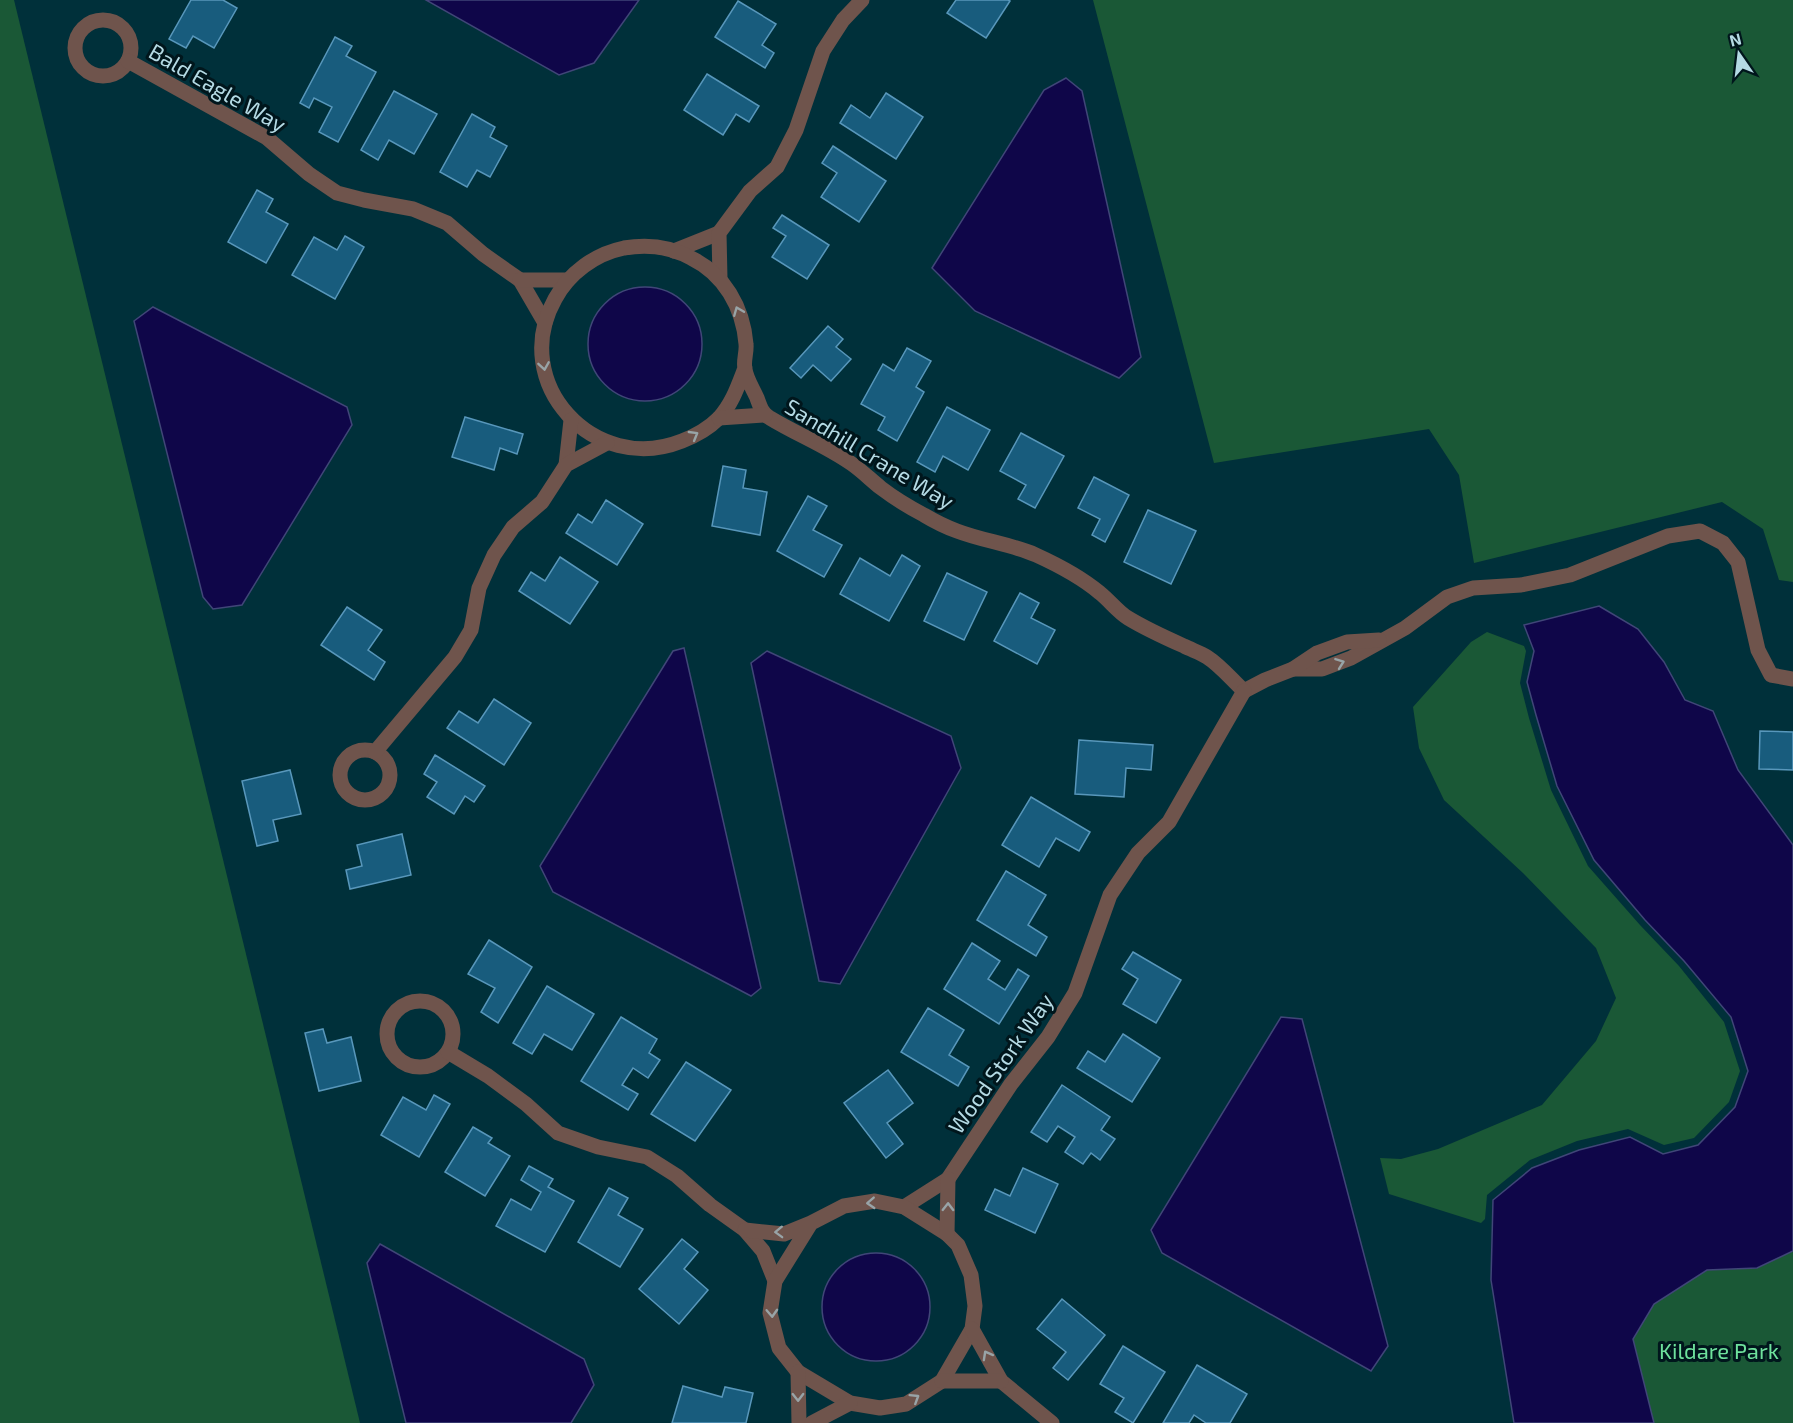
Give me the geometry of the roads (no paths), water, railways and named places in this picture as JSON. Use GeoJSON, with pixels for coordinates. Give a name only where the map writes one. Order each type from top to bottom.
{"type":"FeatureCollection","features":[{"type":"Feature","properties":{"kind":"street"},"geometry":{"type":"LineString","coordinates":[[674,250],[719,233],[750,191],[777,167],[796,130],[823,51],[843,20],[862,0]]}},
{"type":"Feature","properties":{"kind":"street","name":"Bald Eagle Way"},"geometry":{"type":"LineString","coordinates":[[128,61],[267,138],[309,174],[337,193],[413,208],[447,223],[483,254],[520,280],[545,323]]}},
{"type":"Feature","properties":{"kind":"street"},"geometry":{"type":"LineString","coordinates":[[719,233],[720,279]]}},
{"type":"Feature","properties":{"kind":"street"},"geometry":{"type":"LineString","coordinates":[[642,246],[674,250],[703,265],[720,279],[731,295],[742,321],[746,349],[744,368],[735,395],[719,418],[695,436],[667,447],[637,450],[608,443],[588,434],[571,420],[555,399],[545,375],[542,349],[545,323],[554,301],[568,280],[592,260],[611,252],[642,246]]}},
{"type":"Feature","properties":{"kind":"street"},"geometry":{"type":"LineString","coordinates":[[520,280],[568,280]]}},
{"type":"Feature","properties":{"kind":"street","name":"Sandhill Crane Way"},"geometry":{"type":"LineString","coordinates":[[744,368],[765,415],[851,463],[883,490],[958,532],[1033,553],[1065,568],[1099,592],[1125,617],[1207,657],[1244,691]]}},
{"type":"Feature","properties":{"kind":"street"},"geometry":{"type":"LineString","coordinates":[[719,418],[765,415]]}},
{"type":"Feature","properties":{"kind":"street"},"geometry":{"type":"LineString","coordinates":[[375,752],[455,657],[471,630],[479,588],[494,555],[513,527],[542,502],[566,465],[571,420]]}},
{"type":"Feature","properties":{"kind":"street"},"geometry":{"type":"LineString","coordinates":[[566,465],[608,443]]}},
{"type":"Feature","properties":{"kind":"street"},"geometry":{"type":"LineString","coordinates":[[1244,691],[1264,680],[1293,669],[1322,669],[1351,658],[1382,639],[1406,628],[1447,597],[1473,588],[1521,585],[1570,575],[1668,537],[1700,531],[1723,543],[1738,562],[1758,650],[1771,675],[1793,679]]}},
{"type":"Feature","properties":{"kind":"street","name":"Wood Stork Way"},"geometry":{"type":"LineString","coordinates":[[904,1207],[948,1179],[1011,1084],[1048,1037],[1076,993],[1110,895],[1138,853],[1169,822],[1244,691]]}},
{"type":"Feature","properties":{"kind":"street"},"geometry":{"type":"LineString","coordinates":[[418,1000],[430,1002],[443,1009],[450,1018],[453,1041],[448,1052],[434,1064],[423,1067],[411,1065],[401,1060],[389,1046],[388,1023],[394,1013],[407,1003],[418,1000]]}},
{"type":"Feature","properties":{"kind":"street"},"geometry":{"type":"LineString","coordinates":[[448,1052],[488,1076],[558,1134],[598,1147],[647,1157],[677,1176],[710,1205],[745,1230],[763,1251],[774,1281]]}},
{"type":"Feature","properties":{"kind":"street"},"geometry":{"type":"LineString","coordinates":[[947,1234],[948,1179]]}},
{"type":"Feature","properties":{"kind":"street"},"geometry":{"type":"LineString","coordinates":[[745,1230],[784,1234],[844,1206],[876,1201],[904,1207],[947,1234],[958,1245],[971,1275],[975,1306],[972,1329],[942,1381],[906,1404],[880,1408],[850,1403],[798,1372],[779,1347],[770,1313],[774,1281],[811,1223]]}},
{"type":"Feature","properties":{"kind":"street"},"geometry":{"type":"LineString","coordinates":[[972,1329],[1001,1381],[1052,1423]]}},
{"type":"Feature","properties":{"kind":"street"},"geometry":{"type":"LineString","coordinates":[[798,1372],[799,1423]]}},
{"type":"Feature","properties":{"kind":"street"},"geometry":{"type":"LineString","coordinates":[[942,1381],[1001,1381]]}},
{"type":"Feature","properties":{"kind":"street"},"geometry":{"type":"LineString","coordinates":[[812,1423],[850,1403]]}},
{"type":"Feature","properties":{"kind":"park label","name":"Kildare Park"},"geometry":{"type":"Point","coordinates":[1719,1350]}}]}
